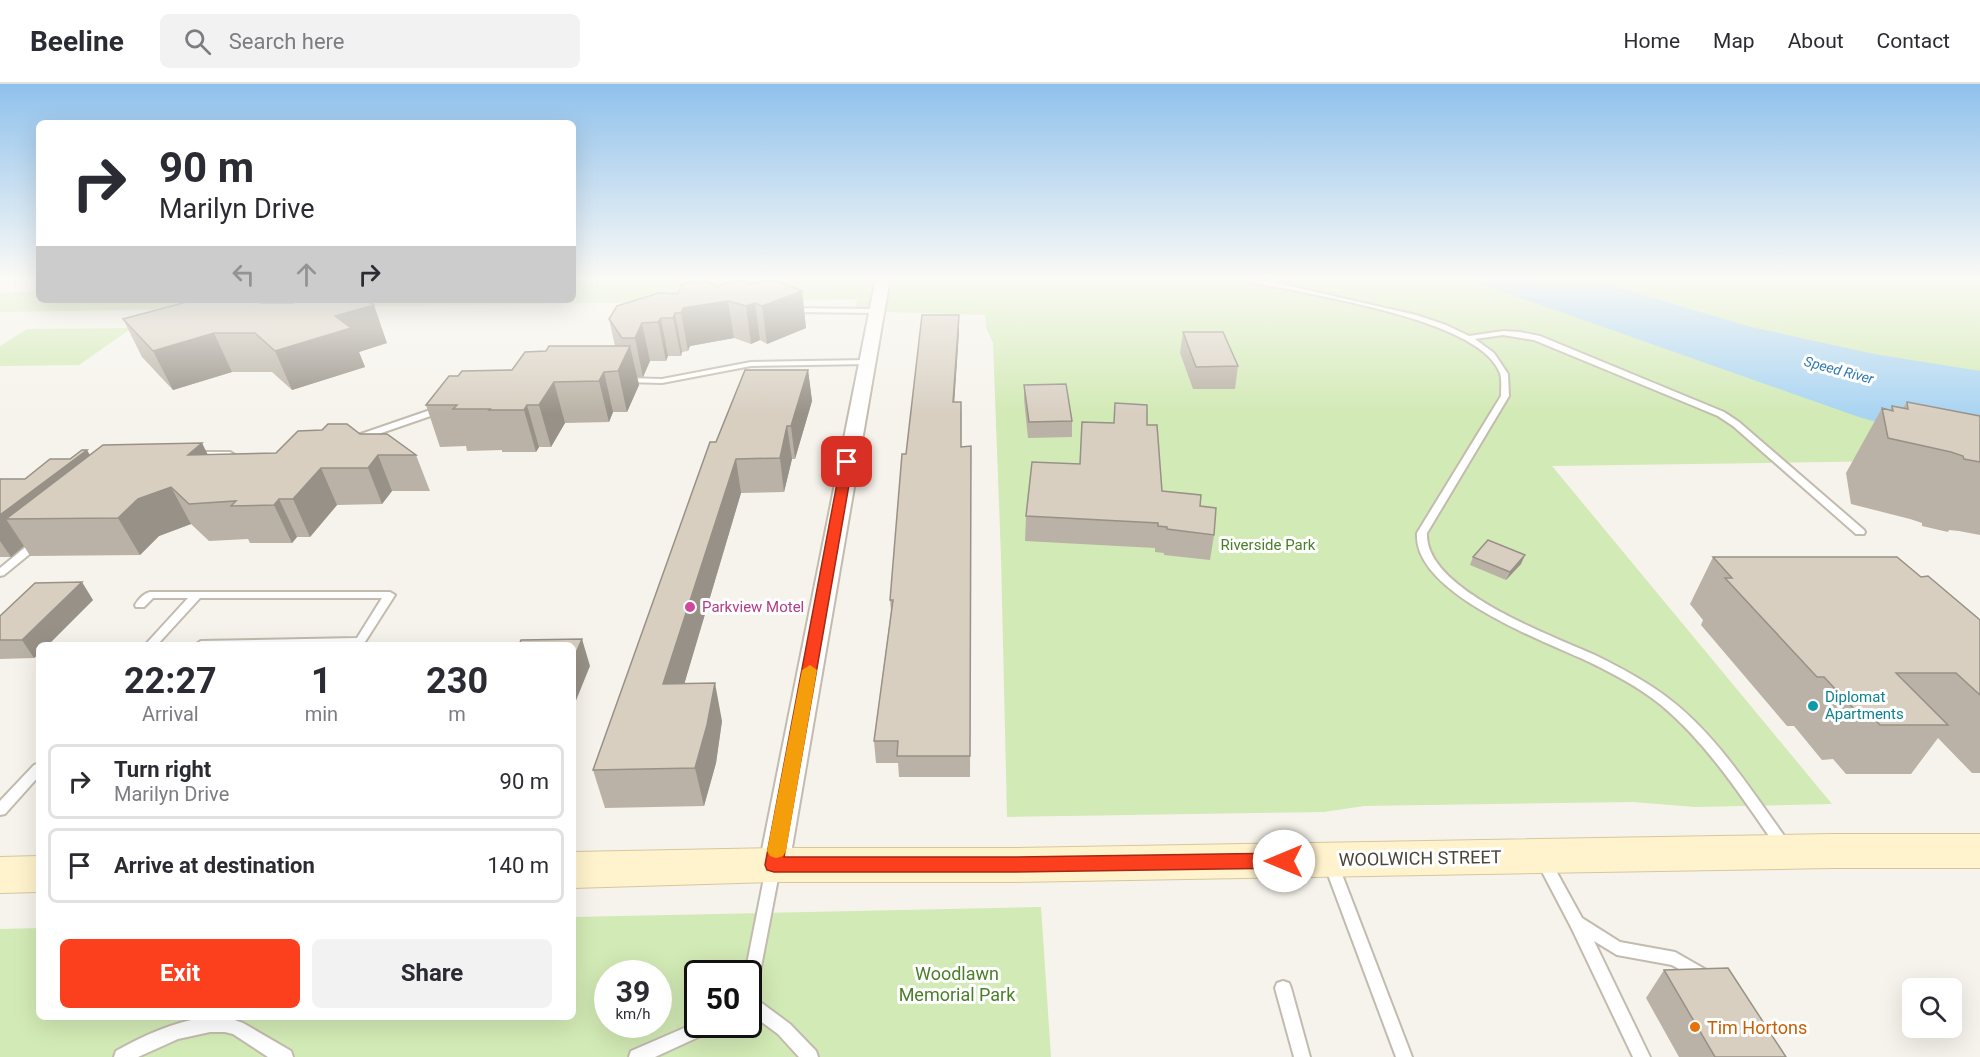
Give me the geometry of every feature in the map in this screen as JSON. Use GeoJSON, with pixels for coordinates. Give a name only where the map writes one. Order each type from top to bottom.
{"type":"FeatureCollection","features":[{"type":"Feature","properties":{"kind":"main road","name":"WOOLWICH STREET"},"geometry":{"type":"LineString","coordinates":[[576,870],[774,865],[1015,865],[1980,851]]}},
{"type":"Feature","properties":{"kind":"main road"},"geometry":{"type":"LineString","coordinates":[[0,875],[36,874]]}},
{"type":"Feature","properties":{"kind":"street"},"geometry":{"type":"LineString","coordinates":[[774,865],[874,323]]}},
{"type":"Feature","properties":{"kind":"lane"},"geometry":{"type":"LineString","coordinates":[[1435,323],[1469,338],[1488,352],[1503,369],[1508,386],[1505,396],[1422,532],[1421,544],[1429,559],[1448,582],[1478,603],[1627,677],[1665,702],[1711,751],[1789,852]]}},
{"type":"Feature","properties":{"kind":"lane"},"geometry":{"type":"LineString","coordinates":[[1469,338],[1498,332],[1517,333],[1538,338],[1721,414],[1736,424],[1860,532]]}},
{"type":"Feature","properties":{"kind":"lane"},"geometry":{"type":"LineString","coordinates":[[618,378],[662,381],[751,364],[866,362]]}},
{"type":"Feature","properties":{"kind":"lane"},"geometry":{"type":"LineString","coordinates":[[346,442],[454,405]]}},
{"type":"Feature","properties":{"kind":"lane"},"geometry":{"type":"LineString","coordinates":[[190,456],[245,455]]}},
{"type":"Feature","properties":{"kind":"lane"},"geometry":{"type":"LineString","coordinates":[[0,573],[45,536]]}},
{"type":"Feature","properties":{"kind":"lane"},"geometry":{"type":"LineString","coordinates":[[140,605],[150,595],[390,595],[360,642]]}},
{"type":"Feature","properties":{"kind":"lane"},"geometry":{"type":"LineString","coordinates":[[154,642],[197,595]]}},
{"type":"Feature","properties":{"kind":"lane"},"geometry":{"type":"LineString","coordinates":[[0,810],[36,771]]}},
{"type":"Feature","properties":{"kind":"lane"},"geometry":{"type":"LineString","coordinates":[[1541,856],[1577,923],[1642,1057]]}},
{"type":"Feature","properties":{"kind":"lane"},"geometry":{"type":"LineString","coordinates":[[1330,860],[1404,1057]]}},
{"type":"Feature","properties":{"kind":"lane"},"geometry":{"type":"LineString","coordinates":[[755,960],[774,865]]}},
{"type":"Feature","properties":{"kind":"lane"},"geometry":{"type":"LineString","coordinates":[[1577,923],[1617,948],[1675,959],[1694,970],[1716,988]]}},
{"type":"Feature","properties":{"kind":"lane"},"geometry":{"type":"LineString","coordinates":[[1283,988],[1302,1057]]}},
{"type":"Feature","properties":{"kind":"lane"},"geometry":{"type":"LineString","coordinates":[[762,1012],[784,1029],[810,1057]]}},
{"type":"Feature","properties":{"kind":"lane"},"geometry":{"type":"LineString","coordinates":[[122,1057],[155,1040],[208,1024],[234,1027],[285,1057]]}},
{"type":"Feature","properties":{"kind":"lane"},"geometry":{"type":"LineString","coordinates":[[637,1057],[684,1036]]}},
{"type":"Feature","properties":{"kind":"green space","name":"Riverside Park"},"geometry":{"type":"Polygon","coordinates":[[[986,323],[1980,323],[1980,468],[1959,460],[1552,466],[1832,804],[1695,807],[1633,802],[1364,806],[1324,812],[1007,817],[993,343],[986,323]]]}},
{"type":"Feature","properties":{"kind":"green space"},"geometry":{"type":"Polygon","coordinates":[[[132,328],[79,365],[0,366],[0,346],[27,329],[132,328]]]}},
{"type":"Feature","properties":{"kind":"green space","name":"Woodlawn Memorial Park"},"geometry":{"type":"Polygon","coordinates":[[[1041,907],[1051,1057],[0,1057],[0,929],[36,928],[36,1020],[576,1020],[576,917],[1041,907]]]}},
{"type":"Feature","properties":{"kind":"water","name":"Speed River"},"geometry":{"type":"Polygon","coordinates":[[[1593,323],[1739,323],[1874,354],[1980,371],[1980,454],[1856,416],[1593,323]]]}},
{"type":"Feature","properties":{"kind":"building"},"geometry":{"type":"Polygon","coordinates":[[[127,323],[345,323],[351,328],[275,351],[255,333],[214,333],[153,351],[127,323]]]}},
{"type":"Feature","properties":{"kind":"building"},"geometry":{"type":"Polygon","coordinates":[[[612,323],[642,323],[635,338],[622,338],[612,323]]]}},
{"type":"Feature","properties":{"kind":"building"},"geometry":{"type":"Polygon","coordinates":[[[921,323],[958,323],[953,402],[961,402],[961,447],[971,446],[970,756],[897,756],[898,741],[874,741],[893,600],[890,600],[902,454],[906,454],[921,323]]]}},
{"type":"Feature","properties":{"kind":"building"},"geometry":{"type":"Polygon","coordinates":[[[1183,332],[1223,332],[1238,366],[1196,367],[1183,332]]]}},
{"type":"Feature","properties":{"kind":"building"},"geometry":{"type":"Polygon","coordinates":[[[549,346],[630,346],[618,371],[604,372],[599,381],[554,382],[539,405],[527,405],[524,410],[453,409],[457,405],[426,405],[449,376],[458,376],[462,371],[512,370],[525,352],[546,351],[549,346]]]}},
{"type":"Feature","properties":{"kind":"building"},"geometry":{"type":"Polygon","coordinates":[[[745,370],[808,370],[791,426],[787,426],[780,458],[736,459],[663,684],[715,683],[707,725],[695,768],[593,770],[710,442],[716,442],[745,370]]]}},
{"type":"Feature","properties":{"kind":"building"},"geometry":{"type":"Polygon","coordinates":[[[1066,384],[1072,421],[1029,422],[1024,385],[1066,384]]]}},
{"type":"Feature","properties":{"kind":"building"},"geometry":{"type":"Polygon","coordinates":[[[1907,402],[1980,416],[1980,462],[1964,459],[1963,456],[1951,452],[1888,438],[1882,408],[1893,411],[1892,406],[1908,409],[1907,402]]]}},
{"type":"Feature","properties":{"kind":"building"},"geometry":{"type":"Polygon","coordinates":[[[1115,403],[1147,405],[1147,425],[1157,425],[1162,491],[1201,495],[1200,506],[1216,508],[1214,535],[1167,529],[1167,527],[1158,526],[1158,523],[1026,516],[1032,462],[1080,464],[1082,422],[1114,423],[1115,403]]]}},
{"type":"Feature","properties":{"kind":"building"},"geometry":{"type":"Polygon","coordinates":[[[328,424],[347,424],[360,434],[387,434],[416,455],[378,455],[368,468],[321,468],[293,499],[279,499],[274,505],[231,506],[236,501],[189,504],[171,487],[138,499],[118,518],[6,519],[103,445],[202,443],[188,455],[276,453],[298,431],[322,430],[328,424]]]}},
{"type":"Feature","properties":{"kind":"building"},"geometry":{"type":"Polygon","coordinates":[[[82,450],[87,450],[0,515],[0,479],[25,479],[50,459],[70,459],[82,450]]]}},
{"type":"Feature","properties":{"kind":"building"},"geometry":{"type":"Polygon","coordinates":[[[1488,540],[1525,555],[1510,572],[1473,557],[1488,540]]]}},
{"type":"Feature","properties":{"kind":"building"},"geometry":{"type":"Polygon","coordinates":[[[1713,557],[1897,557],[1921,577],[1928,576],[1980,620],[1980,695],[1956,673],[1896,673],[1948,725],[1880,725],[1866,710],[1855,710],[1824,677],[1817,677],[1725,578],[1732,578],[1713,557]]]}},
{"type":"Feature","properties":{"kind":"building"},"geometry":{"type":"Polygon","coordinates":[[[82,582],[22,640],[0,640],[0,616],[35,583],[82,582]]]}},
{"type":"Feature","properties":{"kind":"building"},"geometry":{"type":"Polygon","coordinates":[[[582,639],[576,653],[576,642],[520,642],[521,640],[582,639]]]}},
{"type":"Feature","properties":{"kind":"building"},"geometry":{"type":"Polygon","coordinates":[[[1728,968],[1786,1057],[1715,1057],[1664,970],[1728,968]]]}},
{"type":"Feature","properties":{"kind":"slow traffic"},"geometry":{"type":"LineString","coordinates":[[776,851],[810,670]]}},
{"type":"Feature","properties":{"kind":"place","name":"Parkview Motel"},"geometry":{"type":"Point","coordinates":[690,607]}},
{"type":"Feature","properties":{"kind":"place","name":"Diplomat Apartments"},"geometry":{"type":"Point","coordinates":[1813,706]}},
{"type":"Feature","properties":{"kind":"place","name":"Tim Hortons"},"geometry":{"type":"Point","coordinates":[1695,1027]}},
{"type":"Feature","properties":{"kind":"route"},"geometry":{"type":"LineString","coordinates":[[847,462],[774,865],[1015,865],[1284,861]]}}]}
